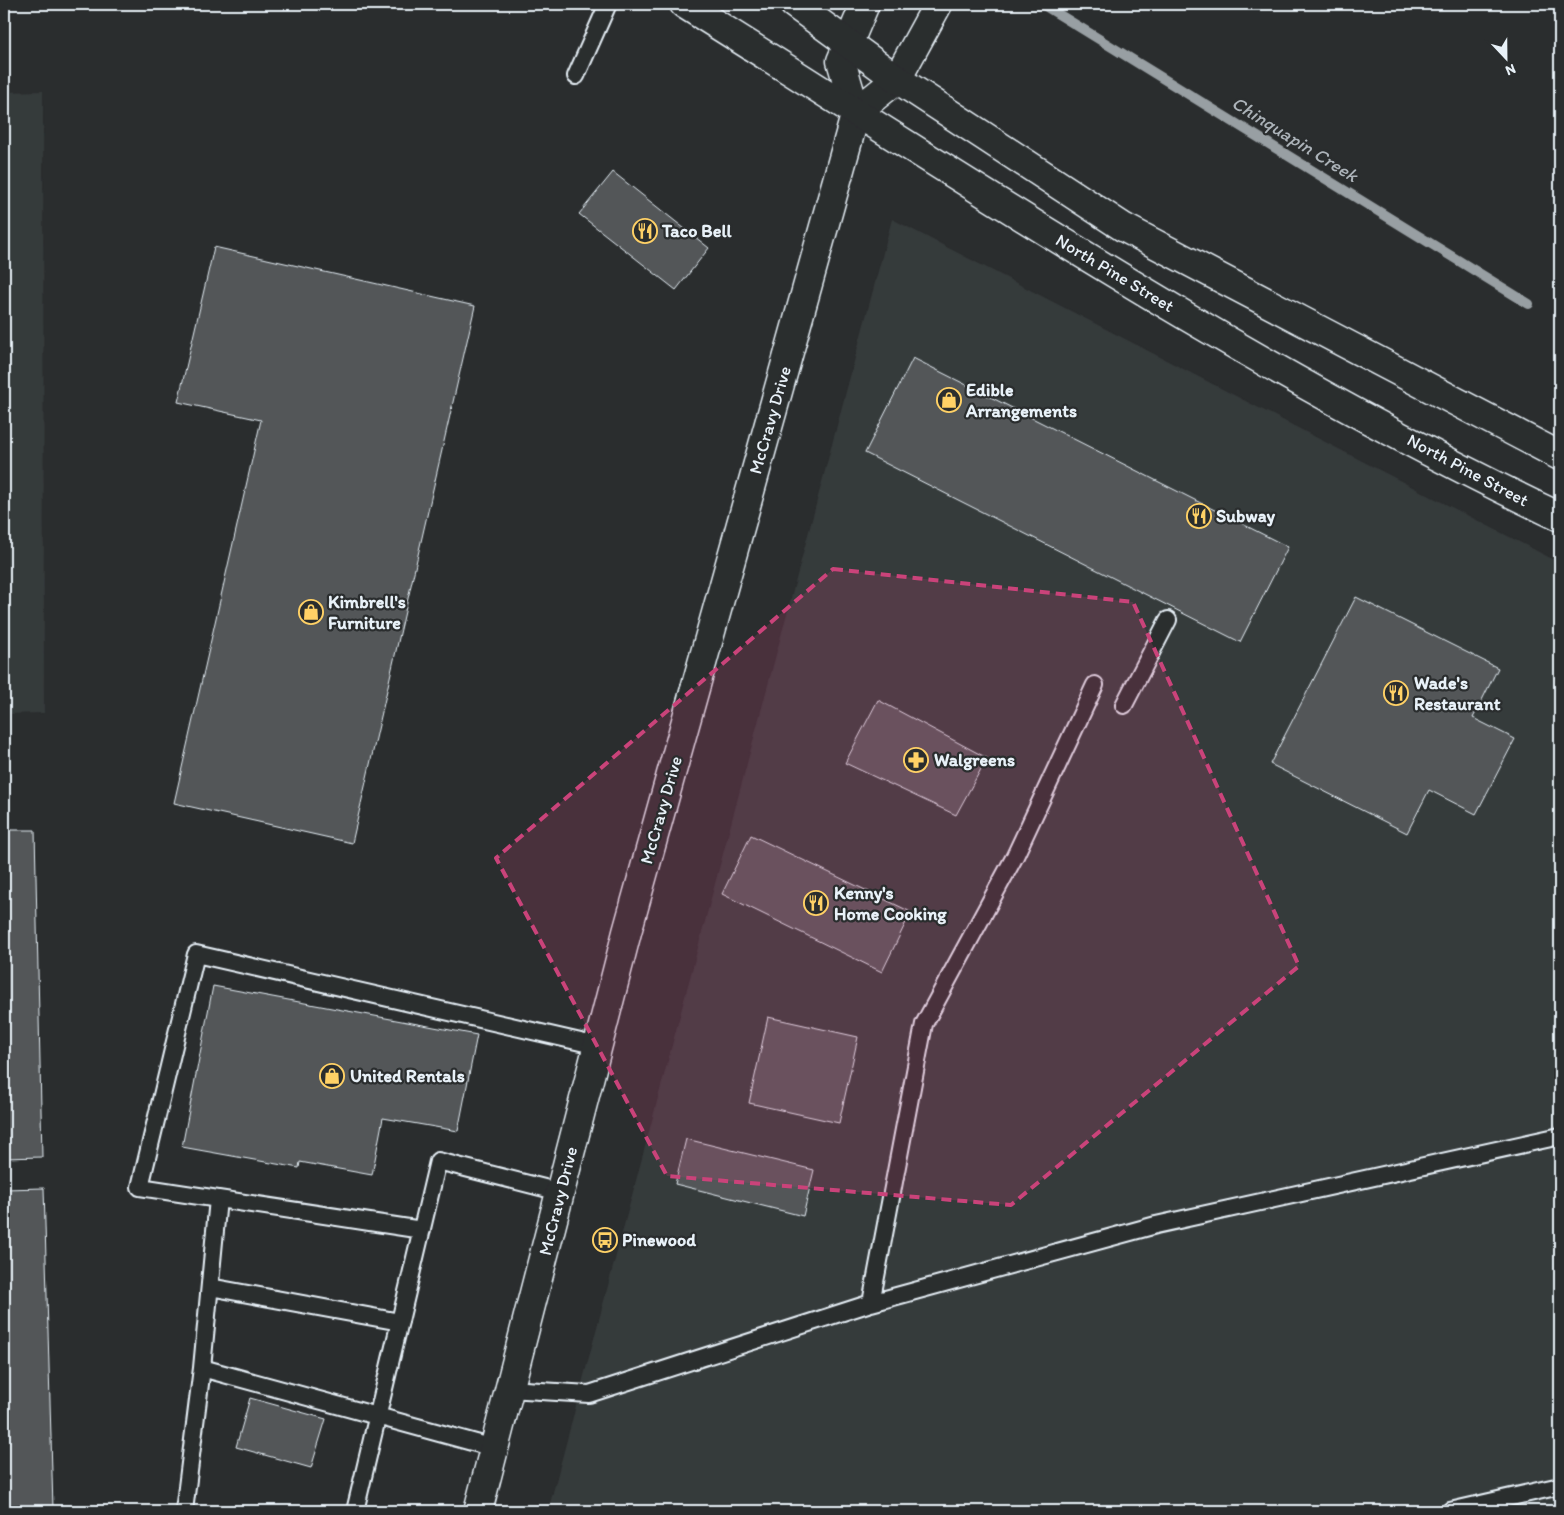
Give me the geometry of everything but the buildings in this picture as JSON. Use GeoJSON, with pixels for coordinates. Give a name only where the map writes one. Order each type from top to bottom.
{"type":"FeatureCollection","features":[{"type":"Feature","properties":{"kind":"main road","name":"North Pine Street"},"geometry":{"type":"LineString","coordinates":[[684,4],[1043,230],[1192,319],[1486,482],[1560,517]]}},
{"type":"Feature","properties":{"kind":"main road"},"geometry":{"type":"LineString","coordinates":[[794,4],[897,79],[1124,227],[1560,456]]}},
{"type":"Feature","properties":{"kind":"main road"},"geometry":{"type":"LineString","coordinates":[[865,4],[841,61],[856,112],[897,79],[938,4]]}},
{"type":"Feature","properties":{"kind":"main road","name":"McCravy Drive"},"geometry":{"type":"LineString","coordinates":[[478,1511],[631,917],[856,112]]}},
{"type":"Feature","properties":{"kind":"lane"},"geometry":{"type":"LineString","coordinates":[[576,76],[608,4]]}},
{"type":"Feature","properties":{"kind":"lane"},"geometry":{"type":"LineString","coordinates":[[1124,705],[1168,620]]}},
{"type":"Feature","properties":{"kind":"lane"},"geometry":{"type":"LineString","coordinates":[[871,1303],[924,1024],[1015,856],[1095,685]]}},
{"type":"Feature","properties":{"kind":"lane"},"geometry":{"type":"LineString","coordinates":[[422,1230],[140,1187],[196,954],[598,1046]]}},
{"type":"Feature","properties":{"kind":"lane"},"geometry":{"type":"LineString","coordinates":[[509,1389],[590,1394],[871,1303],[1156,1225],[1560,1136]]}},
{"type":"Feature","properties":{"kind":"lane"},"geometry":{"type":"LineString","coordinates":[[355,1511],[438,1161],[560,1192]]}},
{"type":"Feature","properties":{"kind":"lane"},"geometry":{"type":"LineString","coordinates":[[184,1511],[202,1368],[218,1199]]}},
{"type":"Feature","properties":{"kind":"lane"},"geometry":{"type":"LineString","coordinates":[[210,1287],[400,1322]]}},
{"type":"Feature","properties":{"kind":"lane"},"geometry":{"type":"LineString","coordinates":[[202,1368],[494,1448]]}},
{"type":"Feature","properties":{"kind":"lane"},"geometry":{"type":"LineString","coordinates":[[1450,1511],[1560,1486]]}},
{"type":"Feature","properties":{"kind":"highlighted area"},"geometry":{"type":"Polygon","coordinates":[[[833,569],[1133,602],[1299,966],[1011,1205],[667,1176],[496,858],[833,569]]]}},
{"type":"Feature","properties":{"kind":"shaded area"},"geometry":{"type":"Polygon","coordinates":[[[43,91],[44,713],[4,714],[4,92],[43,91]]]}},
{"type":"Feature","properties":{"kind":"shaded area"},"geometry":{"type":"Polygon","coordinates":[[[892,219],[1560,563],[1560,1511],[548,1511],[892,219]]]}},
{"type":"Feature","properties":{"kind":"waterway","name":"Chinquapin Creek"},"geometry":{"type":"LineString","coordinates":[[1042,4],[1529,304]]}},
{"type":"Feature","properties":{"kind":"place","name":"Taco Bell"},"geometry":{"type":"Point","coordinates":[645,231]}},
{"type":"Feature","properties":{"kind":"place","name":"Edible Arrangements"},"geometry":{"type":"Point","coordinates":[949,400]}},
{"type":"Feature","properties":{"kind":"place","name":"Subway"},"geometry":{"type":"Point","coordinates":[1199,516]}},
{"type":"Feature","properties":{"kind":"place","name":"Kimbrell's Furniture"},"geometry":{"type":"Point","coordinates":[311,612]}},
{"type":"Feature","properties":{"kind":"place","name":"Wade's Restaurant"},"geometry":{"type":"Point","coordinates":[1396,693]}},
{"type":"Feature","properties":{"kind":"place","name":"Walgreens"},"geometry":{"type":"Point","coordinates":[916,760]}},
{"type":"Feature","properties":{"kind":"place","name":"Kenny's Home Cooking"},"geometry":{"type":"Point","coordinates":[816,903]}},
{"type":"Feature","properties":{"kind":"place","name":"United Rentals"},"geometry":{"type":"Point","coordinates":[332,1076]}},
{"type":"Feature","properties":{"kind":"place","name":"Pinewood"},"geometry":{"type":"Point","coordinates":[605,1240]}}]}
